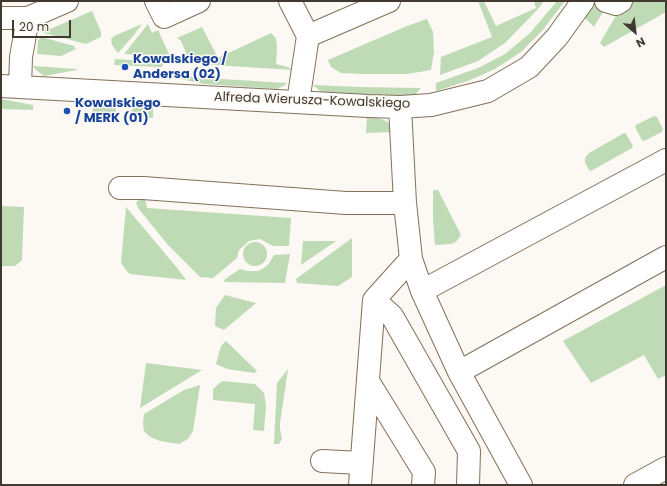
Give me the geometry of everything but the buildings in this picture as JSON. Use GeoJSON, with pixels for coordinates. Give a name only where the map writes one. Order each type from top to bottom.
{"type":"FeatureCollection","features":[{"type":"Feature","properties":{"kind":"street"},"geometry":{"type":"LineString","coordinates":[[1,18],[28,18],[67,1]]}},
{"type":"Feature","properties":{"kind":"street"},"geometry":{"type":"LineString","coordinates":[[156,1],[164,17],[199,1]]}},
{"type":"Feature","properties":{"kind":"street"},"geometry":{"type":"LineString","coordinates":[[290,1],[308,36],[298,102]]}},
{"type":"Feature","properties":{"kind":"street"},"geometry":{"type":"LineString","coordinates":[[308,36],[389,1]]}},
{"type":"Feature","properties":{"kind":"street","name":"Alfreda Wierusza-Kowalskiego"},"geometry":{"type":"LineString","coordinates":[[10,86],[400,107],[431,105],[488,91],[529,67],[557,37],[583,1]]}},
{"type":"Feature","properties":{"kind":"street"},"geometry":{"type":"LineString","coordinates":[[606,1],[616,4],[621,1]]}},
{"type":"Feature","properties":{"kind":"street"},"geometry":{"type":"LineString","coordinates":[[10,86],[21,57],[28,18]]}},
{"type":"Feature","properties":{"kind":"street"},"geometry":{"type":"LineString","coordinates":[[400,107],[405,203],[411,259],[422,290],[459,372],[521,485]]}},
{"type":"Feature","properties":{"kind":"street"},"geometry":{"type":"LineString","coordinates":[[422,290],[666,160]]}},
{"type":"Feature","properties":{"kind":"street"},"geometry":{"type":"LineString","coordinates":[[120,188],[142,188],[346,203],[405,203]]}},
{"type":"Feature","properties":{"kind":"street"},"geometry":{"type":"LineString","coordinates":[[459,372],[666,257]]}},
{"type":"Feature","properties":{"kind":"street"},"geometry":{"type":"LineString","coordinates":[[360,485],[374,300],[411,259]]}},
{"type":"Feature","properties":{"kind":"street"},"geometry":{"type":"LineString","coordinates":[[374,300],[392,316],[469,451],[468,485]]}},
{"type":"Feature","properties":{"kind":"street"},"geometry":{"type":"LineString","coordinates":[[368,382],[424,472],[423,485]]}},
{"type":"Feature","properties":{"kind":"street"},"geometry":{"type":"LineString","coordinates":[[322,461],[361,464]]}},
{"type":"Feature","properties":{"kind":"street"},"geometry":{"type":"LineString","coordinates":[[635,485],[666,468]]}},
{"type":"Feature","properties":{"kind":"green space"},"geometry":{"type":"Polygon","coordinates":[[[478,1],[484,1],[496,26],[536,8],[534,1],[544,1],[505,43],[478,61],[440,75],[441,57],[492,37],[478,1]]]}},
{"type":"Feature","properties":{"kind":"green space"},"geometry":{"type":"Polygon","coordinates":[[[557,1],[565,1],[542,31],[521,52],[495,69],[468,81],[436,91],[436,83],[478,68],[505,54],[530,33],[557,1]]]}},
{"type":"Feature","properties":{"kind":"green space"},"geometry":{"type":"Polygon","coordinates":[[[634,1],[666,1],[666,12],[604,47],[600,43],[621,7],[634,1]]]}},
{"type":"Feature","properties":{"kind":"green space"},"geometry":{"type":"Polygon","coordinates":[[[598,2],[609,2],[594,27],[584,17],[593,4],[598,2]]]}},
{"type":"Feature","properties":{"kind":"green space"},"geometry":{"type":"Polygon","coordinates":[[[92,11],[101,32],[101,37],[86,44],[44,33],[40,30],[47,25],[50,29],[92,11]]]}},
{"type":"Feature","properties":{"kind":"green space"},"geometry":{"type":"Polygon","coordinates":[[[427,19],[433,32],[434,52],[431,70],[407,74],[362,74],[341,73],[331,67],[328,60],[427,19]]]}},
{"type":"Feature","properties":{"kind":"green space"},"geometry":{"type":"Polygon","coordinates":[[[142,24],[118,53],[112,45],[111,39],[114,36],[142,24]]]}},
{"type":"Feature","properties":{"kind":"green space"},"geometry":{"type":"Polygon","coordinates":[[[148,24],[152,33],[158,30],[170,56],[124,54],[148,24]]]}},
{"type":"Feature","properties":{"kind":"green space"},"geometry":{"type":"Polygon","coordinates":[[[202,27],[218,58],[271,33],[276,38],[276,64],[293,70],[198,64],[189,60],[181,41],[177,38],[202,27]]]}},
{"type":"Feature","properties":{"kind":"green space"},"geometry":{"type":"Polygon","coordinates":[[[41,37],[74,46],[76,49],[61,56],[37,54],[38,40],[41,37]]]}},
{"type":"Feature","properties":{"kind":"green space"},"geometry":{"type":"Polygon","coordinates":[[[115,59],[162,62],[163,66],[115,65],[115,59]]]}},
{"type":"Feature","properties":{"kind":"green space"},"geometry":{"type":"Polygon","coordinates":[[[33,66],[77,69],[77,70],[44,76],[33,66]]]}},
{"type":"Feature","properties":{"kind":"green space"},"geometry":{"type":"Polygon","coordinates":[[[151,73],[287,83],[277,89],[205,84],[151,73]]]}},
{"type":"Feature","properties":{"kind":"green space"},"geometry":{"type":"Polygon","coordinates":[[[313,85],[421,88],[415,95],[382,95],[332,93],[320,91],[313,85]]]}},
{"type":"Feature","properties":{"kind":"green space"},"geometry":{"type":"Polygon","coordinates":[[[1,99],[33,105],[33,110],[1,109],[1,99]]]}},
{"type":"Feature","properties":{"kind":"green space"},"geometry":{"type":"Polygon","coordinates":[[[133,103],[153,104],[153,118],[132,116],[133,103]]]}},
{"type":"Feature","properties":{"kind":"green space"},"geometry":{"type":"Polygon","coordinates":[[[116,104],[116,116],[92,114],[93,108],[116,104]]]}},
{"type":"Feature","properties":{"kind":"green space"},"geometry":{"type":"Polygon","coordinates":[[[654,116],[657,117],[663,129],[662,132],[644,141],[635,127],[636,125],[654,116]]]}},
{"type":"Feature","properties":{"kind":"green space"},"geometry":{"type":"Polygon","coordinates":[[[367,117],[381,119],[388,122],[392,132],[366,133],[367,117]]]}},
{"type":"Feature","properties":{"kind":"green space"},"geometry":{"type":"Polygon","coordinates":[[[624,133],[633,146],[632,148],[591,171],[589,170],[585,163],[585,158],[589,153],[624,133]]]}},
{"type":"Feature","properties":{"kind":"green space"},"geometry":{"type":"Polygon","coordinates":[[[433,190],[438,190],[461,235],[456,242],[451,244],[435,245],[433,190]]]}},
{"type":"Feature","properties":{"kind":"green space"},"geometry":{"type":"Polygon","coordinates":[[[145,196],[147,208],[291,218],[289,246],[273,246],[260,239],[249,241],[239,250],[237,258],[213,278],[200,277],[168,245],[138,208],[136,202],[145,196]]]}},
{"type":"Feature","properties":{"kind":"green space"},"geometry":{"type":"Polygon","coordinates":[[[1,206],[24,207],[22,260],[15,266],[1,266],[1,206]]]}},
{"type":"Feature","properties":{"kind":"green space"},"geometry":{"type":"Polygon","coordinates":[[[126,207],[186,280],[130,274],[126,270],[121,263],[126,207]]]}},
{"type":"Feature","properties":{"kind":"green space"},"geometry":{"type":"Polygon","coordinates":[[[352,238],[352,277],[338,286],[297,283],[296,279],[352,238]]]}},
{"type":"Feature","properties":{"kind":"green space"},"geometry":{"type":"Polygon","coordinates":[[[303,241],[336,241],[301,265],[303,241]]]}},
{"type":"Feature","properties":{"kind":"green space"},"geometry":{"type":"Polygon","coordinates":[[[255,242],[264,245],[267,254],[264,263],[255,266],[246,263],[243,254],[246,245],[255,242]]]}},
{"type":"Feature","properties":{"kind":"green space"},"geometry":{"type":"Polygon","coordinates":[[[290,254],[285,283],[224,282],[225,279],[240,269],[247,271],[259,271],[268,265],[274,255],[290,254]]]}},
{"type":"Feature","properties":{"kind":"green space"},"geometry":{"type":"Polygon","coordinates":[[[666,285],[666,375],[658,379],[644,355],[591,383],[563,341],[666,285]]]}},
{"type":"Feature","properties":{"kind":"green space"},"geometry":{"type":"Polygon","coordinates":[[[225,295],[256,303],[224,330],[215,326],[216,308],[225,295]]]}},
{"type":"Feature","properties":{"kind":"green space"},"geometry":{"type":"Polygon","coordinates":[[[226,341],[257,371],[255,373],[227,369],[216,364],[221,346],[226,341]]]}},
{"type":"Feature","properties":{"kind":"green space"},"geometry":{"type":"Polygon","coordinates":[[[146,363],[202,370],[140,408],[146,363]]]}},
{"type":"Feature","properties":{"kind":"green space"},"geometry":{"type":"Polygon","coordinates":[[[288,369],[280,423],[282,439],[279,444],[274,444],[277,383],[288,369]]]}},
{"type":"Feature","properties":{"kind":"green space"},"geometry":{"type":"Polygon","coordinates":[[[222,381],[255,384],[264,393],[266,405],[264,431],[253,430],[255,404],[213,400],[213,389],[222,381]]]}},
{"type":"Feature","properties":{"kind":"green space"},"geometry":{"type":"Polygon","coordinates":[[[200,385],[193,431],[188,439],[179,444],[160,441],[150,437],[144,431],[144,414],[184,390],[200,385]]]}},
{"type":"Feature","properties":{"kind":"place","name":"Kowalskiego / Andersa (02)"},"geometry":{"type":"Point","coordinates":[125,67]}},
{"type":"Feature","properties":{"kind":"place","name":"Kowalskiego / MERK (01)"},"geometry":{"type":"Point","coordinates":[67,111]}}]}
